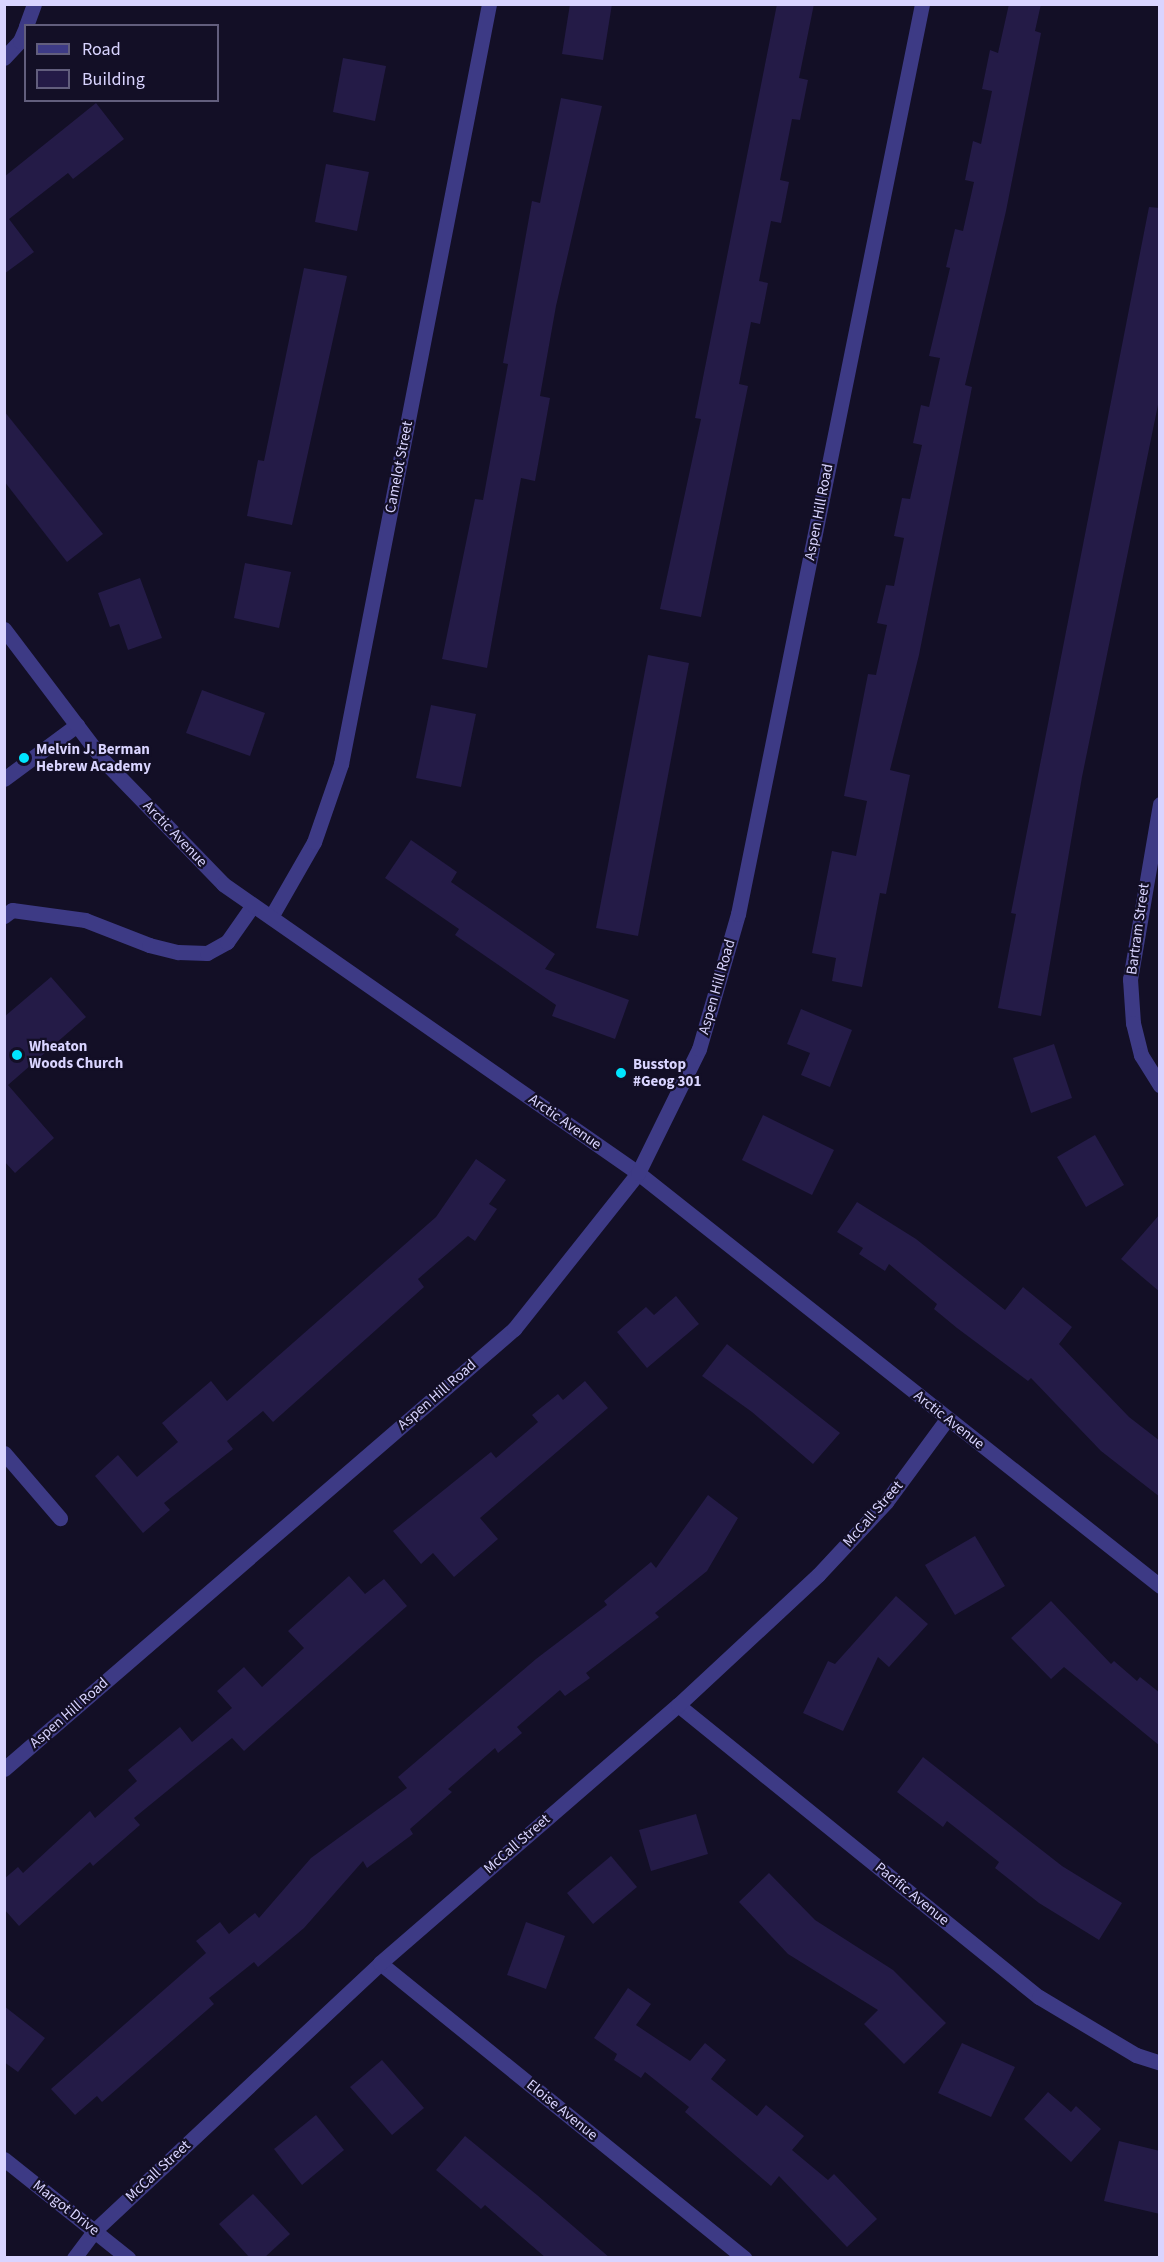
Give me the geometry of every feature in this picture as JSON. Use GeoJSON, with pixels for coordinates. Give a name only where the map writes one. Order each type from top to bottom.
{"type":"FeatureCollection","features":[{"type":"Feature","properties":{"kind":"street"},"geometry":{"type":"LineString","coordinates":[[27,24],[34,4]]}},
{"type":"Feature","properties":{"kind":"street","name":"Camelot Street"},"geometry":{"type":"LineString","coordinates":[[271,917],[314,842],[341,764],[489,4]]}},
{"type":"Feature","properties":{"kind":"street","name":"Aspen Hill Road"},"geometry":{"type":"LineString","coordinates":[[4,1769],[514,1329],[638,1173],[699,1049],[738,914],[922,4]]}},
{"type":"Feature","properties":{"kind":"street"},"geometry":{"type":"LineString","coordinates":[[4,58],[24,29]]}},
{"type":"Feature","properties":{"kind":"street","name":"Arctic Avenue"},"geometry":{"type":"LineString","coordinates":[[4,629],[104,761],[223,884],[638,1173],[946,1419],[1160,1586]]}},
{"type":"Feature","properties":{"kind":"street"},"geometry":{"type":"LineString","coordinates":[[4,779],[77,725]]}},
{"type":"Feature","properties":{"kind":"street","name":"Bartram Street"},"geometry":{"type":"LineString","coordinates":[[1160,804],[1130,980],[1133,1023],[1141,1055],[1160,1085]]}},
{"type":"Feature","properties":{"kind":"street"},"geometry":{"type":"LineString","coordinates":[[4,916],[12,910],[84,920],[149,945],[178,952],[207,953],[227,942],[253,905]]}},
{"type":"Feature","properties":{"kind":"street","name":"McCall Street"},"geometry":{"type":"LineString","coordinates":[[74,2258],[94,2230],[380,1963],[678,1705],[818,1575],[886,1502],[946,1419]]}},
{"type":"Feature","properties":{"kind":"street"},"geometry":{"type":"LineString","coordinates":[[4,1453],[60,1518]]}},
{"type":"Feature","properties":{"kind":"street","name":"Pacific Avenue"},"geometry":{"type":"LineString","coordinates":[[678,1705],[1039,1997],[1136,2055],[1160,2062]]}},
{"type":"Feature","properties":{"kind":"street","name":"Eloise Avenue"},"geometry":{"type":"LineString","coordinates":[[380,1963],[744,2258]]}},
{"type":"Feature","properties":{"kind":"street","name":"Margot Drive"},"geometry":{"type":"LineString","coordinates":[[4,2159],[128,2258]]}},
{"type":"Feature","properties":{"kind":"building"},"geometry":{"type":"Polygon","coordinates":[[[570,4],[612,4],[603,60],[562,54],[570,4]]]}},
{"type":"Feature","properties":{"kind":"building"},"geometry":{"type":"Polygon","coordinates":[[[777,4],[814,4],[799,78],[808,80],[800,120],[792,119],[780,180],[789,182],[781,223],[771,221],[759,281],[768,283],[760,324],[751,322],[739,384],[748,386],[701,617],[660,609],[701,419],[695,418],[777,4]]]}},
{"type":"Feature","properties":{"kind":"building"},"geometry":{"type":"Polygon","coordinates":[[[1009,4],[1041,4],[1035,31],[1041,33],[1006,211],[965,385],[972,387],[919,655],[890,770],[910,775],[886,894],[880,893],[862,987],[832,981],[836,958],[812,953],[832,851],[856,856],[867,801],[844,796],[868,674],[876,675],[887,625],[877,623],[886,585],[894,586],[904,538],[894,536],[902,498],[910,499],[922,445],[913,443],[921,405],[929,407],[940,358],[929,356],[950,268],[946,267],[955,229],[963,231],[974,182],[965,180],[973,141],[981,144],[992,91],[982,89],[990,50],[998,53],[1009,4]]]}},
{"type":"Feature","properties":{"kind":"building"},"geometry":{"type":"Polygon","coordinates":[[[343,58],[386,66],[375,121],[333,112],[343,58]]]}},
{"type":"Feature","properties":{"kind":"building"},"geometry":{"type":"Polygon","coordinates":[[[561,98],[602,106],[556,306],[540,396],[550,398],[535,481],[521,478],[487,668],[442,659],[475,499],[483,500],[508,364],[503,363],[532,201],[540,203],[561,98]]]}},
{"type":"Feature","properties":{"kind":"building"},"geometry":{"type":"Polygon","coordinates":[[[96,103],[124,139],[73,179],[68,173],[9,219],[34,252],[4,274],[4,177],[96,103]]]}},
{"type":"Feature","properties":{"kind":"building"},"geometry":{"type":"Polygon","coordinates":[[[326,164],[369,172],[357,231],[315,222],[326,164]]]}},
{"type":"Feature","properties":{"kind":"building"},"geometry":{"type":"Polygon","coordinates":[[[1149,207],[1160,208],[1160,395],[1082,777],[1041,1016],[998,1008],[1016,914],[1011,913],[1149,207]]]}},
{"type":"Feature","properties":{"kind":"building"},"geometry":{"type":"Polygon","coordinates":[[[304,268],[347,276],[292,525],[247,516],[258,460],[264,461],[304,268]]]}},
{"type":"Feature","properties":{"kind":"building"},"geometry":{"type":"Polygon","coordinates":[[[4,411],[103,534],[67,562],[4,481],[4,411]]]}},
{"type":"Feature","properties":{"kind":"building"},"geometry":{"type":"Polygon","coordinates":[[[245,563],[291,572],[279,628],[234,618],[245,563]]]}},
{"type":"Feature","properties":{"kind":"building"},"geometry":{"type":"Polygon","coordinates":[[[140,578],[162,638],[128,650],[119,624],[110,627],[98,593],[140,578]]]}},
{"type":"Feature","properties":{"kind":"building"},"geometry":{"type":"Polygon","coordinates":[[[648,655],[689,663],[638,936],[596,928],[648,655]]]}},
{"type":"Feature","properties":{"kind":"building"},"geometry":{"type":"Polygon","coordinates":[[[202,690],[265,713],[250,756],[186,733],[202,690]]]}},
{"type":"Feature","properties":{"kind":"building"},"geometry":{"type":"Polygon","coordinates":[[[431,705],[476,714],[461,787],[416,778],[431,705]]]}},
{"type":"Feature","properties":{"kind":"building"},"geometry":{"type":"Polygon","coordinates":[[[411,840],[457,872],[451,882],[555,954],[545,969],[629,1000],[615,1039],[552,1016],[556,1005],[455,935],[459,929],[385,878],[411,840]]]}},
{"type":"Feature","properties":{"kind":"building"},"geometry":{"type":"Polygon","coordinates":[[[51,977],[86,1017],[8,1085],[54,1138],[15,1173],[4,1161],[4,1017],[51,977]]]}},
{"type":"Feature","properties":{"kind":"building"},"geometry":{"type":"Polygon","coordinates":[[[801,1009],[852,1030],[830,1087],[801,1075],[810,1053],[787,1044],[801,1009]]]}},
{"type":"Feature","properties":{"kind":"building"},"geometry":{"type":"Polygon","coordinates":[[[1054,1044],[1072,1098],[1031,1113],[1013,1058],[1054,1044]]]}},
{"type":"Feature","properties":{"kind":"building"},"geometry":{"type":"Polygon","coordinates":[[[763,1115],[834,1150],[812,1195],[742,1160],[763,1115]]]}},
{"type":"Feature","properties":{"kind":"building"},"geometry":{"type":"Polygon","coordinates":[[[1095,1135],[1124,1185],[1086,1207],[1057,1157],[1095,1135]]]}},
{"type":"Feature","properties":{"kind":"building"},"geometry":{"type":"Polygon","coordinates":[[[476,1159],[506,1180],[489,1204],[497,1209],[475,1241],[468,1236],[418,1279],[424,1287],[273,1422],[263,1411],[227,1441],[233,1449],[164,1503],[170,1510],[143,1533],[95,1476],[118,1455],[137,1477],[178,1442],[162,1423],[211,1381],[227,1401],[436,1217],[476,1159]]]}},
{"type":"Feature","properties":{"kind":"building"},"geometry":{"type":"Polygon","coordinates":[[[857,1202],[916,1239],[1005,1310],[1023,1287],[1072,1327],[1059,1344],[1129,1417],[1160,1441],[1160,1497],[1101,1451],[1031,1378],[1028,1381],[957,1328],[934,1309],[937,1304],[889,1264],[885,1271],[859,1254],[863,1248],[837,1232],[857,1202]]]}},
{"type":"Feature","properties":{"kind":"building"},"geometry":{"type":"Polygon","coordinates":[[[1160,1214],[1160,1292],[1121,1259],[1160,1214]]]}},
{"type":"Feature","properties":{"kind":"building"},"geometry":{"type":"Polygon","coordinates":[[[676,1296],[699,1324],[647,1368],[617,1332],[646,1307],[654,1315],[676,1296]]]}},
{"type":"Feature","properties":{"kind":"building"},"geometry":{"type":"Polygon","coordinates":[[[727,1344],[840,1433],[813,1464],[752,1412],[702,1376],[727,1344]]]}},
{"type":"Feature","properties":{"kind":"building"},"geometry":{"type":"Polygon","coordinates":[[[585,1381],[608,1408],[480,1518],[498,1539],[454,1577],[433,1553],[421,1564],[393,1531],[491,1452],[496,1458],[538,1422],[532,1415],[558,1394],[563,1400],[585,1381]]]}},
{"type":"Feature","properties":{"kind":"building"},"geometry":{"type":"Polygon","coordinates":[[[708,1495],[738,1518],[707,1571],[655,1613],[659,1617],[586,1673],[590,1678],[565,1696],[560,1690],[517,1727],[522,1733],[498,1753],[495,1748],[448,1789],[452,1792],[410,1829],[413,1834],[367,1868],[363,1861],[304,1928],[258,1967],[254,1962],[209,1998],[214,2004],[102,2102],[97,2096],[75,2115],[51,2089],[206,1953],[196,1941],[220,1922],[229,1934],[255,1913],[259,1918],[311,1858],[407,1788],[398,1777],[536,1659],[607,1605],[604,1601],[651,1562],[656,1568],[708,1495]]]}},
{"type":"Feature","properties":{"kind":"building"},"geometry":{"type":"Polygon","coordinates":[[[975,1536],[1005,1586],[955,1615],[925,1565],[975,1536]]]}},
{"type":"Feature","properties":{"kind":"building"},"geometry":{"type":"Polygon","coordinates":[[[349,1576],[365,1594],[384,1579],[407,1606],[244,1751],[232,1738],[134,1818],[140,1825],[93,1866],[90,1862],[19,1926],[4,1909],[4,1879],[18,1867],[23,1873],[90,1811],[95,1818],[137,1781],[128,1770],[180,1727],[192,1742],[232,1708],[217,1691],[244,1667],[262,1687],[304,1648],[288,1631],[349,1576]]]}},
{"type":"Feature","properties":{"kind":"building"},"geometry":{"type":"Polygon","coordinates":[[[896,1596],[928,1624],[889,1667],[878,1657],[843,1731],[803,1713],[828,1661],[835,1664],[896,1596]]]}},
{"type":"Feature","properties":{"kind":"building"},"geometry":{"type":"Polygon","coordinates":[[[1051,1601],[1111,1664],[1114,1661],[1137,1681],[1140,1677],[1160,1693],[1160,1746],[1064,1667],[1051,1679],[1011,1638],[1051,1601]]]}},
{"type":"Feature","properties":{"kind":"building"},"geometry":{"type":"Polygon","coordinates":[[[923,1757],[1062,1866],[1122,1903],[1099,1940],[1039,1903],[995,1868],[999,1862],[947,1821],[943,1827],[897,1792],[923,1757]]]}},
{"type":"Feature","properties":{"kind":"building"},"geometry":{"type":"Polygon","coordinates":[[[696,1814],[708,1854],[651,1871],[639,1830],[696,1814]]]}},
{"type":"Feature","properties":{"kind":"building"},"geometry":{"type":"Polygon","coordinates":[[[611,1856],[637,1887],[593,1924],[567,1893],[611,1856]]]}},
{"type":"Feature","properties":{"kind":"building"},"geometry":{"type":"Polygon","coordinates":[[[769,1873],[815,1920],[893,1970],[946,2023],[904,2064],[864,2024],[878,2010],[788,1954],[739,1902],[769,1873]]]}},
{"type":"Feature","properties":{"kind":"building"},"geometry":{"type":"Polygon","coordinates":[[[526,1922],[565,1936],[546,1989],[507,1975],[526,1922]]]}},
{"type":"Feature","properties":{"kind":"building"},"geometry":{"type":"Polygon","coordinates":[[[628,1988],[651,2004],[636,2025],[690,2061],[705,2043],[726,2060],[711,2079],[757,2116],[766,2105],[804,2136],[792,2150],[828,2180],[834,2174],[877,2219],[847,2247],[779,2176],[771,2186],[685,2112],[689,2107],[645,2072],[641,2078],[614,2060],[617,2054],[594,2038],[628,1988]]]}},
{"type":"Feature","properties":{"kind":"building"},"geometry":{"type":"Polygon","coordinates":[[[4,2006],[45,2038],[18,2072],[4,2062],[4,2006]]]}},
{"type":"Feature","properties":{"kind":"building"},"geometry":{"type":"Polygon","coordinates":[[[962,2043],[1015,2067],[991,2117],[938,2093],[962,2043]]]}},
{"type":"Feature","properties":{"kind":"building"},"geometry":{"type":"Polygon","coordinates":[[[382,2060],[424,2108],[392,2135],[350,2087],[382,2060]]]}},
{"type":"Feature","properties":{"kind":"building"},"geometry":{"type":"Polygon","coordinates":[[[1048,2092],[1071,2112],[1076,2106],[1101,2129],[1071,2162],[1024,2119],[1048,2092]]]}},
{"type":"Feature","properties":{"kind":"building"},"geometry":{"type":"Polygon","coordinates":[[[316,2115],[344,2150],[302,2185],[274,2149],[316,2115]]]}},
{"type":"Feature","properties":{"kind":"building"},"geometry":{"type":"Polygon","coordinates":[[[465,2136],[610,2258],[546,2258],[485,2205],[481,2209],[436,2170],[465,2136]]]}},
{"type":"Feature","properties":{"kind":"building"},"geometry":{"type":"Polygon","coordinates":[[[1119,2141],[1160,2151],[1160,2214],[1104,2201],[1119,2141]]]}},
{"type":"Feature","properties":{"kind":"building"},"geometry":{"type":"Polygon","coordinates":[[[253,2194],[290,2234],[264,2258],[250,2258],[219,2224],[253,2194]]]}},
{"type":"Feature","properties":{"kind":"place","name":"Melvin J. Berman Hebrew Academy"},"geometry":{"type":"Point","coordinates":[24,758]}},
{"type":"Feature","properties":{"kind":"place","name":"Wheaton Woods Church"},"geometry":{"type":"Point","coordinates":[17,1055]}},
{"type":"Feature","properties":{"kind":"place","name":"Busstop #Geog 301"},"geometry":{"type":"Point","coordinates":[621,1073]}}]}
